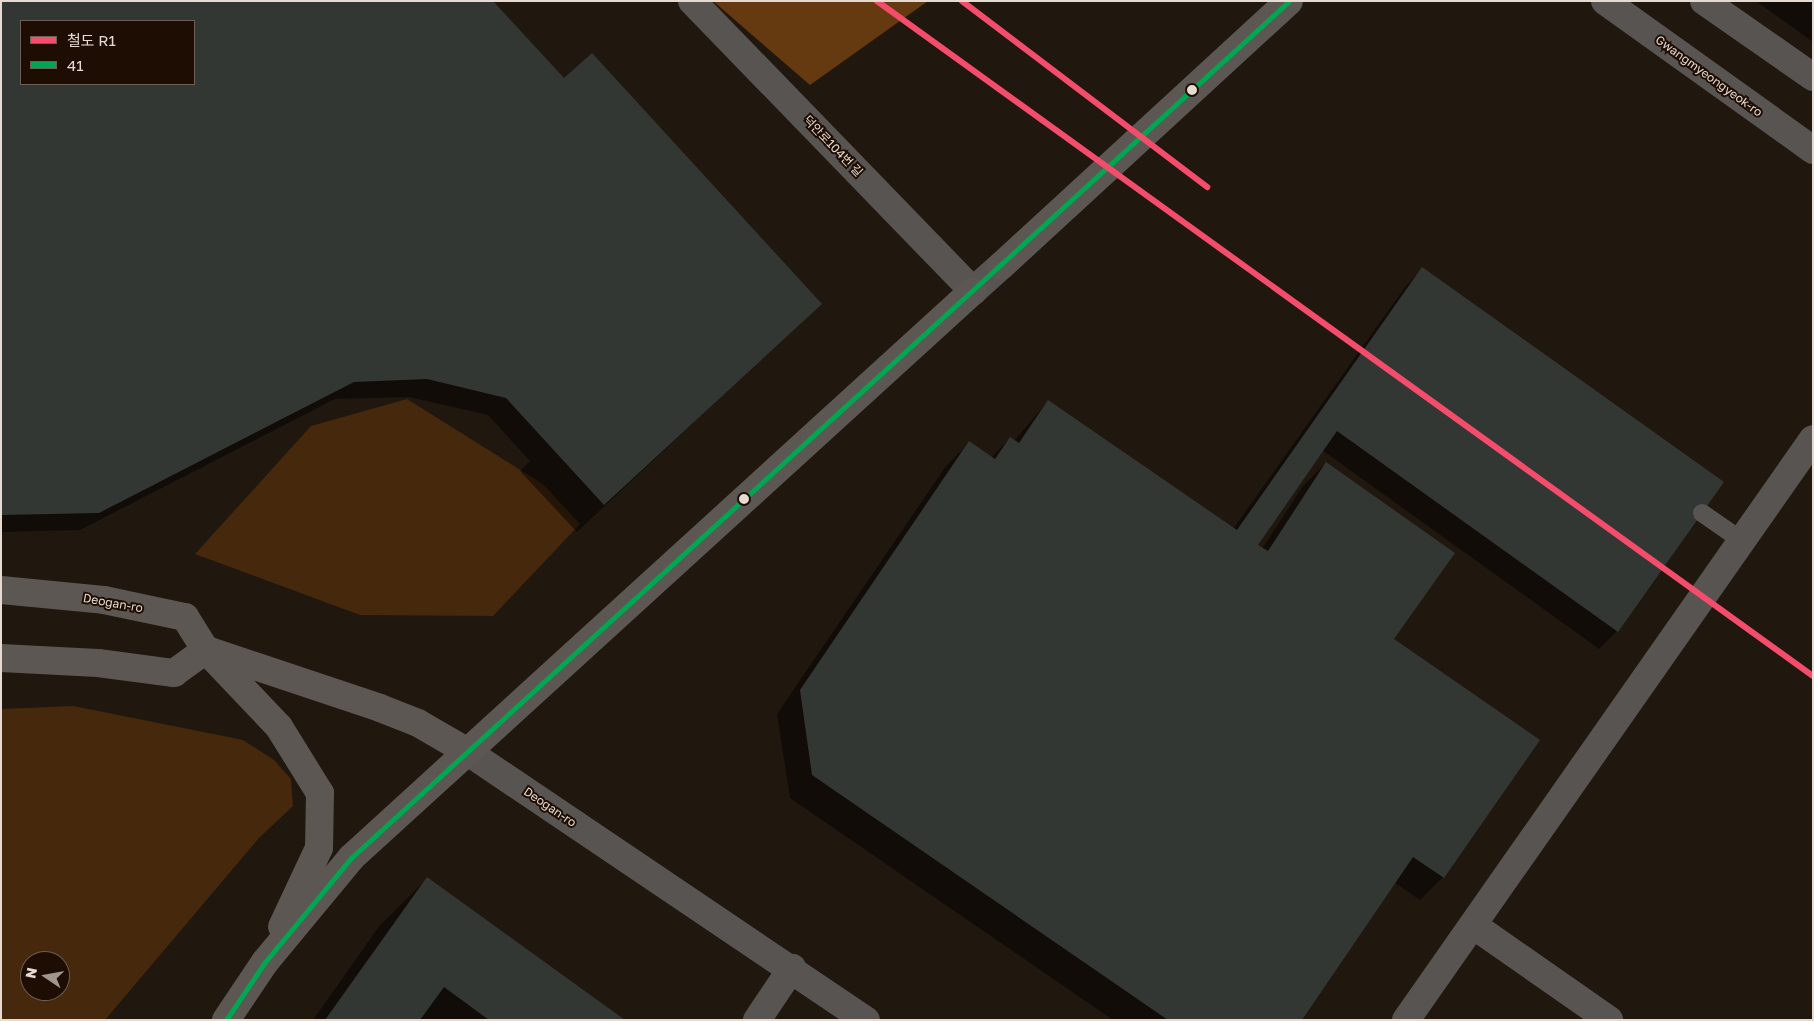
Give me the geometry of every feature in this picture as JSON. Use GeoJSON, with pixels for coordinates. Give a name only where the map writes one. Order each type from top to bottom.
{"type":"FeatureCollection","features":[{"type":"Feature","properties":{"kind":"main road"},"geometry":{"type":"LineString","coordinates":[[1001,266],[1289,1]]}},
{"type":"Feature","properties":{"kind":"main road"},"geometry":{"type":"LineString","coordinates":[[226,1020],[265,962],[352,857],[973,291]]}},
{"type":"Feature","properties":{"kind":"main road","name":"Deogan-ro"},"geometry":{"type":"LineString","coordinates":[[1,590],[104,600],[185,617],[206,650],[418,722],[468,752]]}},
{"type":"Feature","properties":{"kind":"main road"},"geometry":{"type":"LineString","coordinates":[[1,658],[98,663],[174,674],[206,650],[279,727],[320,793],[319,848],[265,962]]}},
{"type":"Feature","properties":{"kind":"street","name":"덕안로104번 길"},"geometry":{"type":"LineString","coordinates":[[692,1],[973,291]]}},
{"type":"Feature","properties":{"kind":"street","name":"Gwangmyeongyeok-ro"},"geometry":{"type":"LineString","coordinates":[[1605,1],[1813,150]]}},
{"type":"Feature","properties":{"kind":"street"},"geometry":{"type":"LineString","coordinates":[[1704,1],[1813,77]]}},
{"type":"Feature","properties":{"kind":"street"},"geometry":{"type":"LineString","coordinates":[[973,291],[1001,266]]}},
{"type":"Feature","properties":{"kind":"street"},"geometry":{"type":"LineString","coordinates":[[1406,1020],[1813,439]]}},
{"type":"Feature","properties":{"kind":"street","name":"Deogan-ro"},"geometry":{"type":"LineString","coordinates":[[468,752],[792,968],[866,1020]]}},
{"type":"Feature","properties":{"kind":"street"},"geometry":{"type":"LineString","coordinates":[[1473,925],[1609,1020]]}},
{"type":"Feature","properties":{"kind":"street"},"geometry":{"type":"LineString","coordinates":[[758,1020],[792,968]]}},
{"type":"Feature","properties":{"kind":"lane"},"geometry":{"type":"LineString","coordinates":[[1702,513],[1742,540]]}},
{"type":"Feature","properties":{"kind":"shaded area"},"geometry":{"type":"Polygon","coordinates":[[[713,1],[928,1],[810,85],[713,1]]]}},
{"type":"Feature","properties":{"kind":"shaded area"},"geometry":{"type":"Polygon","coordinates":[[[407,399],[543,484],[580,524],[493,616],[360,615],[195,554],[311,426],[407,399]]]}},
{"type":"Feature","properties":{"kind":"shaded area"},"geometry":{"type":"Polygon","coordinates":[[[73,706],[243,740],[274,760],[291,779],[293,806],[259,838],[105,1020],[1,1020],[1,709],[73,706]]]}},
{"type":"Feature","properties":{"kind":"building"},"geometry":{"type":"Polygon","coordinates":[[[1,1],[493,1],[564,78],[592,53],[822,304],[604,505],[506,398],[427,379],[354,382],[99,513],[1,515],[1,1]]]}},
{"type":"Feature","properties":{"kind":"building"},"geometry":{"type":"Polygon","coordinates":[[[1422,267],[1724,482],[1618,632],[1337,431],[1258,545],[1268,551],[1326,462],[1455,553],[1394,639],[1540,740],[1444,878],[1413,857],[1302,1020],[1168,1020],[812,775],[800,690],[969,441],[995,459],[1010,437],[1019,443],[1048,400],[1237,530],[1422,267]]]}},
{"type":"Feature","properties":{"kind":"building"},"geometry":{"type":"Polygon","coordinates":[[[427,877],[625,1020],[489,1020],[444,987],[420,1020],[325,1020],[427,877]]]}},
{"type":"Feature","properties":{"kind":"rail line","name":"R1"},"geometry":{"type":"LineString","coordinates":[[877,1],[1813,676]]}},
{"type":"Feature","properties":{"kind":"rail line","name":"R1"},"geometry":{"type":"LineString","coordinates":[[962,1],[1207,187]]}},
{"type":"Feature","properties":{"kind":"transit line","name":"41"},"geometry":{"type":"LineString","coordinates":[[226,1020],[265,962],[352,857],[1289,1]]}}]}
